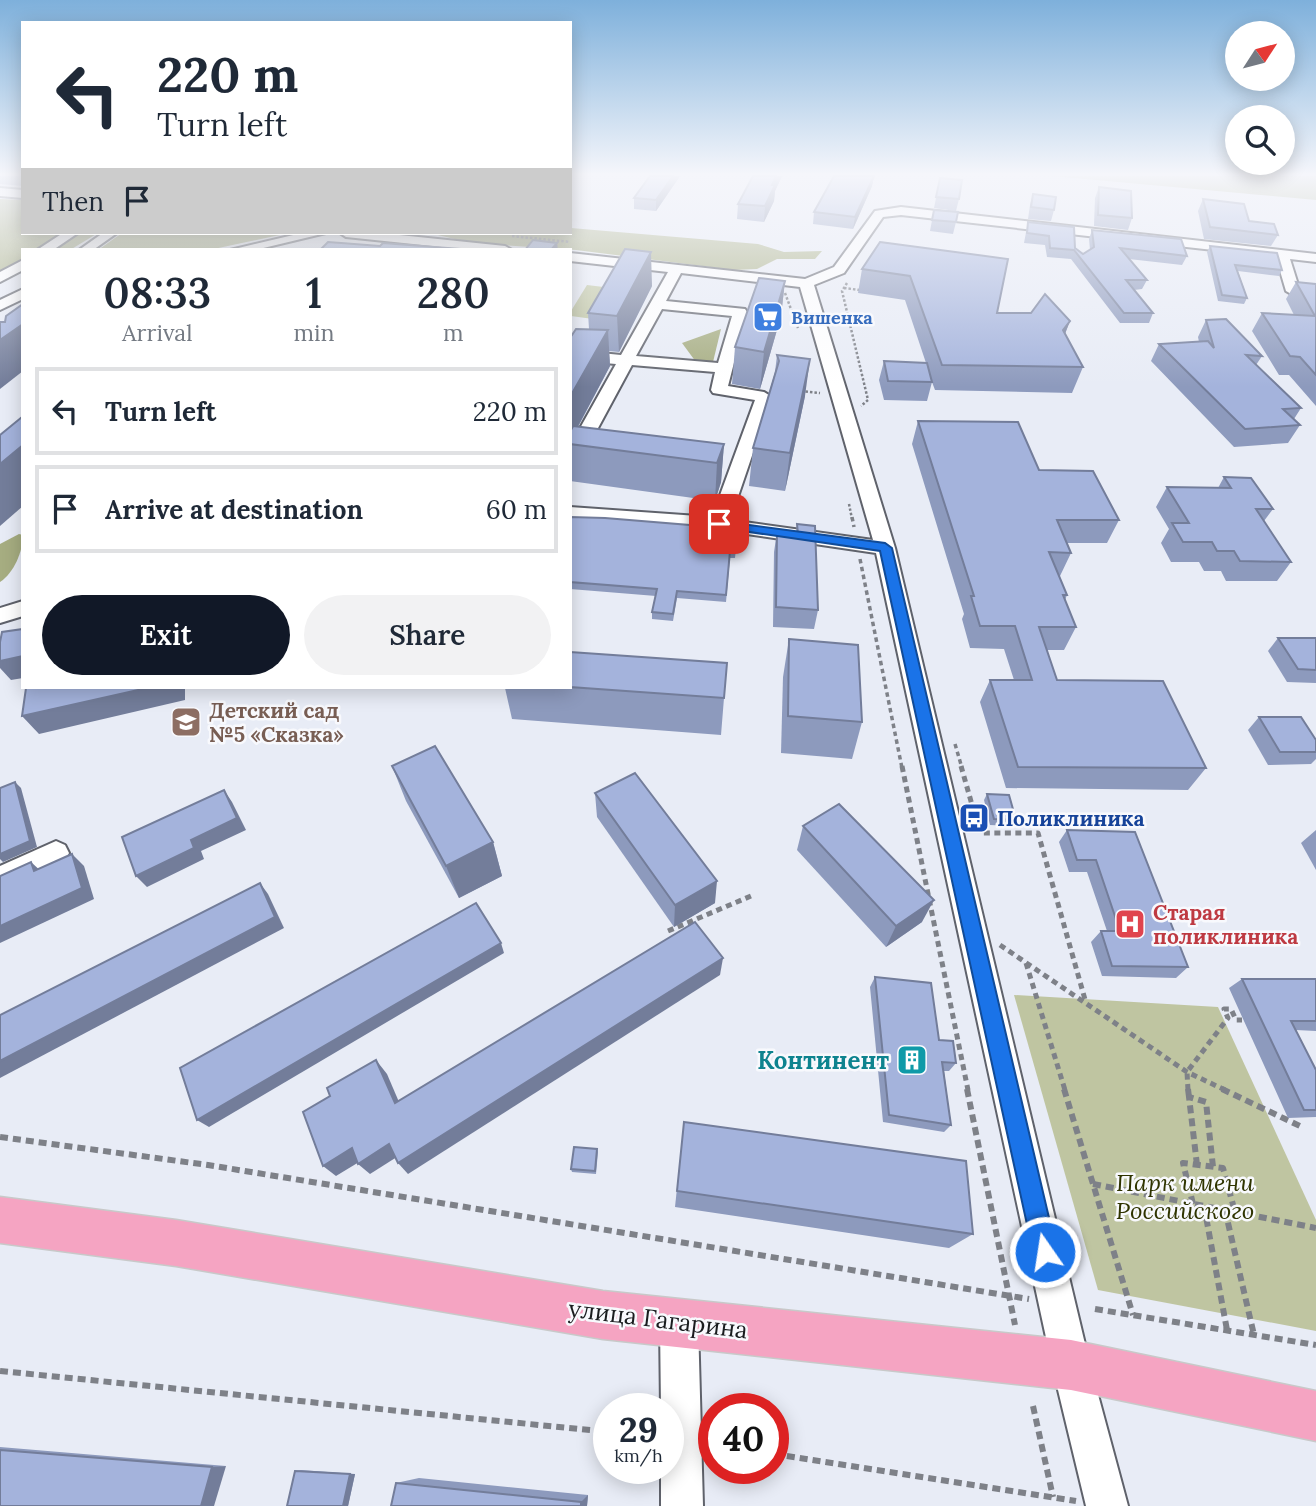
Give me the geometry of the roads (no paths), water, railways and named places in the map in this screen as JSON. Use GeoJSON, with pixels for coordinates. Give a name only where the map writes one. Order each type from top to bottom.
{"type":"FeatureCollection","features":[{"type":"Feature","properties":{"kind":"main road","name":"улица Гагарина"},"geometry":{"type":"LineString","coordinates":[[0,1220],[176,1243],[603,1315],[1070,1365],[1316,1416]]}},
{"type":"Feature","properties":{"kind":"street"},"geometry":{"type":"LineString","coordinates":[[460,246],[481,248]]}},
{"type":"Feature","properties":{"kind":"street"},"geometry":{"type":"LineString","coordinates":[[572,257],[796,287],[839,270],[856,246]]}},
{"type":"Feature","properties":{"kind":"street"},"geometry":{"type":"LineString","coordinates":[[1215,246],[1316,258]]}},
{"type":"Feature","properties":{"kind":"street"},"geometry":{"type":"LineString","coordinates":[[1121,251],[1287,269]]}},
{"type":"Feature","properties":{"kind":"street"},"geometry":{"type":"LineString","coordinates":[[1283,254],[1293,291]]}},
{"type":"Feature","properties":{"kind":"street"},"geometry":{"type":"LineString","coordinates":[[2,275],[21,265]]}},
{"type":"Feature","properties":{"kind":"street"},"geometry":{"type":"LineString","coordinates":[[578,455],[676,269]]}},
{"type":"Feature","properties":{"kind":"street"},"geometry":{"type":"LineString","coordinates":[[2,275],[21,276]]}},
{"type":"Feature","properties":{"kind":"street"},"geometry":{"type":"LineString","coordinates":[[796,287],[885,548],[1070,1365],[1107,1506]]}},
{"type":"Feature","properties":{"kind":"street"},"geometry":{"type":"LineString","coordinates":[[0,306],[21,296]]}},
{"type":"Feature","properties":{"kind":"street"},"geometry":{"type":"LineString","coordinates":[[657,304],[740,312],[719,390],[764,397],[729,476],[719,524]]}},
{"type":"Feature","properties":{"kind":"street"},"geometry":{"type":"LineString","coordinates":[[572,355],[724,368]]}},
{"type":"Feature","properties":{"kind":"street"},"geometry":{"type":"LineString","coordinates":[[572,513],[719,524],[885,548]]}},
{"type":"Feature","properties":{"kind":"street"},"geometry":{"type":"LineString","coordinates":[[0,616],[21,609]]}},
{"type":"Feature","properties":{"kind":"street"},"geometry":{"type":"LineString","coordinates":[[0,878],[57,853]]}},
{"type":"Feature","properties":{"kind":"street"},"geometry":{"type":"LineString","coordinates":[[679,1323],[682,1506]]}},
{"type":"Feature","properties":{"kind":"place","name":"Вишенка"},"geometry":{"type":"Point","coordinates":[768,317]}},
{"type":"Feature","properties":{"kind":"place","name":"Детский сад №5 «Сказка»"},"geometry":{"type":"Point","coordinates":[186,722]}},
{"type":"Feature","properties":{"kind":"place","name":"Поликлиника"},"geometry":{"type":"Point","coordinates":[974,818]}},
{"type":"Feature","properties":{"kind":"place","name":"Старая поликлиника"},"geometry":{"type":"Point","coordinates":[1130,924]}},
{"type":"Feature","properties":{"kind":"place","name":"Континент"},"geometry":{"type":"Point","coordinates":[912,1060]}},
{"type":"Feature","properties":{"kind":"park label","name":"Парк имени Российского"},"geometry":{"type":"Point","coordinates":[1185,1196]}}]}
